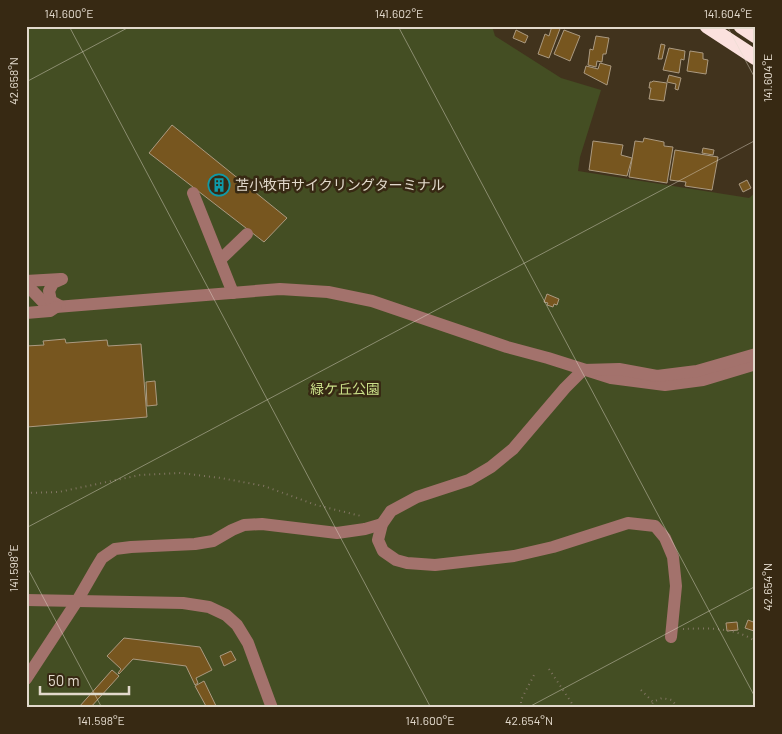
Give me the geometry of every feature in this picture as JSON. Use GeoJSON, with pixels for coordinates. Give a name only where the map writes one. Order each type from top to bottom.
{"type":"FeatureCollection","features":[{"type":"Feature","properties":{"kind":"highway"},"geometry":{"type":"LineString","coordinates":[[707,26],[756,58]]}},
{"type":"Feature","properties":{"kind":"highway"},"geometry":{"type":"LineString","coordinates":[[741,26],[756,36]]}},
{"type":"Feature","properties":{"kind":"street"},"geometry":{"type":"LineString","coordinates":[[194,193],[233,293]]}},
{"type":"Feature","properties":{"kind":"street"},"geometry":{"type":"LineString","coordinates":[[220,260],[247,234]]}},
{"type":"Feature","properties":{"kind":"street"},"geometry":{"type":"LineString","coordinates":[[26,283],[62,279],[53,283],[49,291],[49,296],[54,304],[60,307]]}},
{"type":"Feature","properties":{"kind":"street"},"geometry":{"type":"LineString","coordinates":[[26,283],[46,305],[60,307],[280,289],[328,292],[372,301],[507,347],[611,378],[666,385],[703,380],[756,364]]}},
{"type":"Feature","properties":{"kind":"street"},"geometry":{"type":"LineString","coordinates":[[26,313],[50,311],[60,307]]}},
{"type":"Feature","properties":{"kind":"street"},"geometry":{"type":"LineString","coordinates":[[671,633],[676,586],[674,557],[665,538],[654,526],[628,523],[553,548],[514,556],[435,565],[406,563],[396,560],[383,551],[378,540],[382,524],[392,511],[417,497],[469,480],[491,467],[513,449],[565,388],[583,370],[619,369],[657,376],[697,371],[756,354]]}},
{"type":"Feature","properties":{"kind":"street"},"geometry":{"type":"LineString","coordinates":[[26,679],[77,601],[102,558],[115,549],[195,544],[213,541],[244,525],[262,524],[337,533],[365,529],[382,524]]}},
{"type":"Feature","properties":{"kind":"street"},"geometry":{"type":"LineString","coordinates":[[26,600],[183,603],[209,607],[226,615],[237,625],[248,643],[272,708]]}},
{"type":"Feature","properties":{"kind":"path"},"geometry":{"type":"LineString","coordinates":[[26,493],[59,492],[140,475],[180,473],[264,486],[316,505],[351,515],[367,517],[382,524]]}},
{"type":"Feature","properties":{"kind":"path"},"geometry":{"type":"LineString","coordinates":[[671,633],[724,630],[750,637],[756,642]]}},
{"type":"Feature","properties":{"kind":"path"},"geometry":{"type":"LineString","coordinates":[[549,668],[575,708]]}},
{"type":"Feature","properties":{"kind":"path"},"geometry":{"type":"LineString","coordinates":[[521,708],[521,700],[534,675]]}},
{"type":"Feature","properties":{"kind":"path"},"geometry":{"type":"LineString","coordinates":[[641,690],[653,702]]}},
{"type":"Feature","properties":{"kind":"path"},"geometry":{"type":"LineString","coordinates":[[650,708],[653,702],[662,698],[667,698],[675,703],[678,708]]}},
{"type":"Feature","properties":{"kind":"green space","name":"緑ケ丘公園"},"geometry":{"type":"Polygon","coordinates":[[[26,26],[492,26],[495,36],[561,78],[601,90],[580,157],[578,171],[749,198],[756,192],[756,708],[26,708],[26,26]]]}},
{"type":"Feature","properties":{"kind":"building"},"geometry":{"type":"Polygon","coordinates":[[[552,26],[561,26],[549,58],[538,54],[545,34],[549,36],[552,26]]]}},
{"type":"Feature","properties":{"kind":"building"},"geometry":{"type":"Polygon","coordinates":[[[516,30],[528,36],[525,43],[513,38],[516,30]]]}},
{"type":"Feature","properties":{"kind":"building"},"geometry":{"type":"Polygon","coordinates":[[[564,30],[580,36],[570,61],[554,54],[564,30]]]}},
{"type":"Feature","properties":{"kind":"building"},"geometry":{"type":"Polygon","coordinates":[[[596,36],[609,38],[606,54],[603,54],[602,62],[597,61],[596,67],[588,65],[590,49],[593,50],[596,36]]]}},
{"type":"Feature","properties":{"kind":"building"},"geometry":{"type":"Polygon","coordinates":[[[661,44],[665,45],[662,59],[658,59],[661,44]]]}},
{"type":"Feature","properties":{"kind":"building"},"geometry":{"type":"Polygon","coordinates":[[[669,48],[685,51],[684,60],[681,59],[679,73],[663,70],[669,48]]]}},
{"type":"Feature","properties":{"kind":"building"},"geometry":{"type":"Polygon","coordinates":[[[690,51],[703,53],[703,59],[708,60],[706,74],[687,71],[690,51]]]}},
{"type":"Feature","properties":{"kind":"building"},"geometry":{"type":"Polygon","coordinates":[[[600,63],[611,66],[607,85],[584,73],[586,66],[598,69],[600,63]]]}},
{"type":"Feature","properties":{"kind":"building"},"geometry":{"type":"Polygon","coordinates":[[[669,75],[681,78],[678,90],[675,89],[676,84],[667,82],[669,75]]]}},
{"type":"Feature","properties":{"kind":"building"},"geometry":{"type":"Polygon","coordinates":[[[650,82],[667,83],[664,101],[649,99],[650,82]]]}},
{"type":"Feature","properties":{"kind":"building","name":"苫小牧市サイクリングターミナル"},"geometry":{"type":"Polygon","coordinates":[[[172,125],[287,218],[264,242],[149,153],[172,125]]]}},
{"type":"Feature","properties":{"kind":"building"},"geometry":{"type":"Polygon","coordinates":[[[644,138],[664,142],[664,146],[673,147],[667,183],[629,177],[635,141],[643,142],[644,138]]]}},
{"type":"Feature","properties":{"kind":"building"},"geometry":{"type":"Polygon","coordinates":[[[593,141],[623,145],[621,155],[632,158],[627,176],[589,170],[593,141]]]}},
{"type":"Feature","properties":{"kind":"building"},"geometry":{"type":"Polygon","coordinates":[[[703,148],[714,150],[713,155],[702,153],[703,148]]]}},
{"type":"Feature","properties":{"kind":"building"},"geometry":{"type":"Polygon","coordinates":[[[675,150],[718,157],[712,190],[685,186],[686,182],[670,180],[675,150]]]}},
{"type":"Feature","properties":{"kind":"building"},"geometry":{"type":"Polygon","coordinates":[[[747,180],[751,188],[743,192],[739,184],[747,180]]]}},
{"type":"Feature","properties":{"kind":"building"},"geometry":{"type":"Polygon","coordinates":[[[547,294],[559,299],[557,305],[554,304],[553,307],[544,302],[547,294]]]}},
{"type":"Feature","properties":{"kind":"building"},"geometry":{"type":"Polygon","coordinates":[[[65,339],[66,343],[107,340],[108,346],[141,344],[147,417],[27,427],[26,346],[44,345],[43,341],[65,339]]]}},
{"type":"Feature","properties":{"kind":"building"},"geometry":{"type":"Polygon","coordinates":[[[155,381],[157,405],[147,406],[146,382],[155,381]]]}},
{"type":"Feature","properties":{"kind":"building"},"geometry":{"type":"Polygon","coordinates":[[[748,620],[756,623],[754,631],[745,628],[748,620]]]}},
{"type":"Feature","properties":{"kind":"building"},"geometry":{"type":"Polygon","coordinates":[[[737,622],[738,630],[727,631],[726,623],[737,622]]]}},
{"type":"Feature","properties":{"kind":"building"},"geometry":{"type":"Polygon","coordinates":[[[124,638],[200,647],[212,670],[196,678],[198,683],[195,685],[186,666],[133,659],[119,674],[121,669],[107,656],[124,638]]]}},
{"type":"Feature","properties":{"kind":"building"},"geometry":{"type":"Polygon","coordinates":[[[231,651],[236,660],[224,666],[220,656],[231,651]]]}},
{"type":"Feature","properties":{"kind":"building"},"geometry":{"type":"Polygon","coordinates":[[[112,670],[119,676],[90,708],[79,707],[112,670]]]}},
{"type":"Feature","properties":{"kind":"building"},"geometry":{"type":"Polygon","coordinates":[[[204,681],[217,708],[207,708],[195,686],[204,681]]]}},
{"type":"Feature","properties":{"kind":"place","name":"苫小牧市サイクリングターミナル"},"geometry":{"type":"Point","coordinates":[219,185]}}]}
